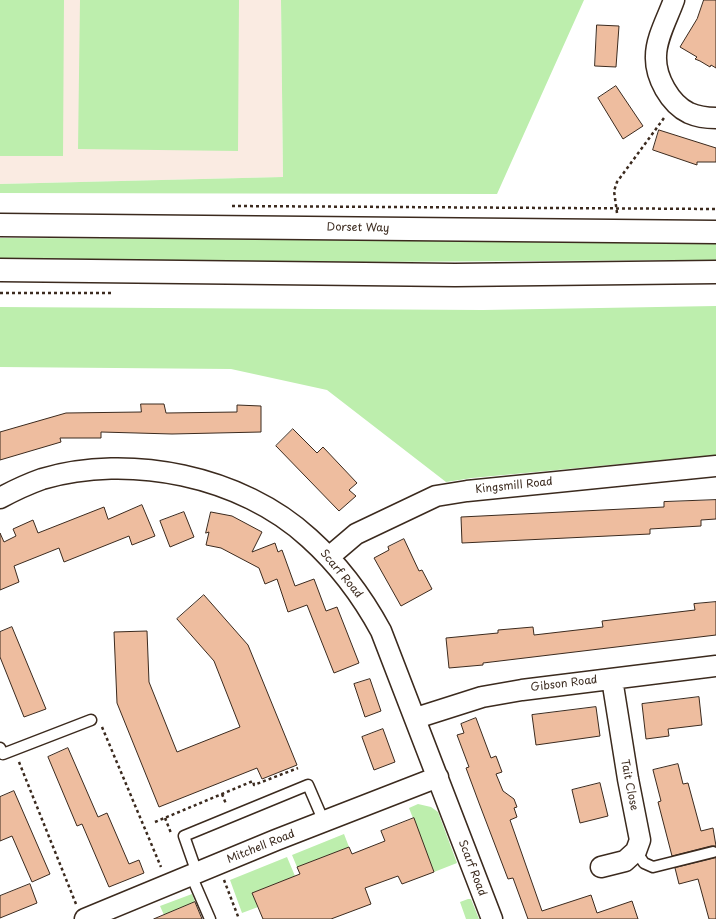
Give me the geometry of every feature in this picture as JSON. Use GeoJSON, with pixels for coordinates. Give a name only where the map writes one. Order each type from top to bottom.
{"type":"FeatureCollection","features":[{"type":"Feature","properties":{"kind":"highway","name":"Dorset Way"},"geometry":{"type":"LineString","coordinates":[[0,225],[716,232]]}},
{"type":"Feature","properties":{"kind":"highway"},"geometry":{"type":"LineString","coordinates":[[0,270],[455,275],[716,272]]}},
{"type":"Feature","properties":{"kind":"street"},"geometry":{"type":"LineString","coordinates":[[674,0],[656,55],[657,70],[662,84],[678,105],[688,113],[701,117],[716,118]]}},
{"type":"Feature","properties":{"kind":"street","name":"Kingsmill Road"},"geometry":{"type":"LineString","coordinates":[[329,557],[356,534],[436,496],[467,491],[716,466]]}},
{"type":"Feature","properties":{"kind":"street","name":"Scarf Road"},"geometry":{"type":"LineString","coordinates":[[0,498],[41,479],[81,472],[126,468],[168,473],[208,481],[243,495],[280,516],[308,537],[329,557],[367,606],[381,631],[416,718],[492,919]]}},
{"type":"Feature","properties":{"kind":"street","name":"Gibson Road"},"geometry":{"type":"LineString","coordinates":[[416,718],[482,697],[522,690],[716,666]]}},
{"type":"Feature","properties":{"kind":"street","name":"Tait Close"},"geometry":{"type":"LineString","coordinates":[[612,678],[628,779],[640,840],[636,851]]}},
{"type":"Feature","properties":{"kind":"street","name":"Mitchell Road"},"geometry":{"type":"LineString","coordinates":[[82,915],[194,874],[438,777]]}},
{"type":"Feature","properties":{"kind":"street"},"geometry":{"type":"LineString","coordinates":[[601,867],[625,862],[636,851]]}},
{"type":"Feature","properties":{"kind":"lane"},"geometry":{"type":"LineString","coordinates":[[0,748],[3,754],[91,720]]}},
{"type":"Feature","properties":{"kind":"lane"},"geometry":{"type":"LineString","coordinates":[[210,919],[194,874],[184,836],[308,785],[324,822]]}},
{"type":"Feature","properties":{"kind":"lane"},"geometry":{"type":"LineString","coordinates":[[636,851],[644,863],[653,866],[713,852]]}},
{"type":"Feature","properties":{"kind":"path"},"geometry":{"type":"LineString","coordinates":[[616,207],[614,191],[617,182],[666,116]]}},
{"type":"Feature","properties":{"kind":"path"},"geometry":{"type":"LineString","coordinates":[[227,206],[616,207],[716,209]]}},
{"type":"Feature","properties":{"kind":"path"},"geometry":{"type":"LineString","coordinates":[[91,720],[98,718],[168,884]]}},
{"type":"Feature","properties":{"kind":"path"},"geometry":{"type":"LineString","coordinates":[[14,750],[82,915]]}},
{"type":"Feature","properties":{"kind":"path"},"geometry":{"type":"LineString","coordinates":[[155,822],[253,781],[254,785],[298,768]]}},
{"type":"Feature","properties":{"kind":"path"},"geometry":{"type":"LineString","coordinates":[[218,864],[240,919]]}},
{"type":"Feature","properties":{"kind":"shaded area"},"geometry":{"type":"Polygon","coordinates":[[[0,0],[281,0],[283,177],[0,184],[0,0]]]}},
{"type":"Feature","properties":{"kind":"green space"},"geometry":{"type":"Polygon","coordinates":[[[0,0],[64,0],[63,156],[0,156],[0,0]]]}},
{"type":"Feature","properties":{"kind":"green space"},"geometry":{"type":"Polygon","coordinates":[[[80,0],[239,0],[238,151],[78,149],[80,0]]]}},
{"type":"Feature","properties":{"kind":"green space"},"geometry":{"type":"Polygon","coordinates":[[[281,0],[584,0],[497,194],[0,193],[0,184],[283,177],[281,0]]]}},
{"type":"Feature","properties":{"kind":"green space"},"geometry":{"type":"Polygon","coordinates":[[[0,238],[716,241],[716,260],[356,262],[0,261],[0,238]]]}},
{"type":"Feature","properties":{"kind":"green space"},"geometry":{"type":"Polygon","coordinates":[[[716,306],[716,455],[472,478],[446,482],[327,390],[231,369],[0,367],[0,307],[483,310],[716,306]]]}},
{"type":"Feature","properties":{"kind":"green space"},"geometry":{"type":"Polygon","coordinates":[[[418,804],[431,807],[438,812],[457,863],[434,872],[409,808],[418,804]]]}},
{"type":"Feature","properties":{"kind":"green space"},"geometry":{"type":"Polygon","coordinates":[[[344,834],[349,847],[297,867],[292,855],[344,834]]]}},
{"type":"Feature","properties":{"kind":"green space"},"geometry":{"type":"Polygon","coordinates":[[[287,857],[295,876],[252,893],[258,907],[242,913],[230,880],[287,857]]]}},
{"type":"Feature","properties":{"kind":"green space"},"geometry":{"type":"Polygon","coordinates":[[[192,894],[195,902],[164,915],[160,906],[192,894]]]}},
{"type":"Feature","properties":{"kind":"green space"},"geometry":{"type":"Polygon","coordinates":[[[471,899],[479,919],[466,919],[460,902],[471,899]]]}},
{"type":"Feature","properties":{"kind":"building"},"geometry":{"type":"Polygon","coordinates":[[[704,0],[716,0],[716,68],[711,65],[710,67],[695,59],[697,57],[680,47],[697,19],[704,0]]]}},
{"type":"Feature","properties":{"kind":"building"},"geometry":{"type":"Polygon","coordinates":[[[597,25],[619,26],[616,67],[595,66],[597,25]]]}},
{"type":"Feature","properties":{"kind":"building"},"geometry":{"type":"Polygon","coordinates":[[[616,86],[643,126],[623,139],[598,98],[616,86]]]}},
{"type":"Feature","properties":{"kind":"building"},"geometry":{"type":"Polygon","coordinates":[[[659,130],[716,148],[716,162],[697,162],[697,165],[653,150],[659,130]]]}},
{"type":"Feature","properties":{"kind":"building"},"geometry":{"type":"Polygon","coordinates":[[[141,404],[164,404],[166,413],[237,412],[237,405],[261,406],[261,432],[172,434],[101,432],[101,438],[60,438],[61,442],[0,460],[0,432],[66,413],[141,412],[141,404]]]}},
{"type":"Feature","properties":{"kind":"building"},"geometry":{"type":"Polygon","coordinates":[[[293,429],[317,453],[323,447],[357,483],[349,490],[356,496],[339,511],[276,446],[293,429]]]}},
{"type":"Feature","properties":{"kind":"building"},"geometry":{"type":"Polygon","coordinates":[[[716,500],[716,519],[701,520],[701,526],[650,529],[650,534],[462,543],[461,517],[664,507],[664,502],[716,500]]]}},
{"type":"Feature","properties":{"kind":"building"},"geometry":{"type":"Polygon","coordinates":[[[142,505],[155,536],[132,545],[129,536],[64,562],[59,548],[14,566],[19,582],[0,590],[0,533],[4,542],[16,536],[13,529],[33,520],[38,533],[104,507],[108,519],[142,505]]]}},
{"type":"Feature","properties":{"kind":"building"},"geometry":{"type":"Polygon","coordinates":[[[184,512],[194,537],[170,547],[160,521],[184,512]]]}},
{"type":"Feature","properties":{"kind":"building"},"geometry":{"type":"Polygon","coordinates":[[[211,512],[232,516],[262,532],[252,552],[275,543],[278,552],[282,550],[295,586],[314,579],[326,611],[337,607],[359,663],[334,673],[307,605],[288,612],[277,579],[265,584],[259,568],[221,548],[206,545],[209,532],[206,533],[211,512]]]}},
{"type":"Feature","properties":{"kind":"building"},"geometry":{"type":"Polygon","coordinates":[[[404,539],[419,571],[422,570],[432,589],[401,606],[374,558],[389,550],[388,547],[404,539]]]}},
{"type":"Feature","properties":{"kind":"building"},"geometry":{"type":"Polygon","coordinates":[[[204,595],[248,645],[297,765],[262,779],[257,768],[159,807],[117,703],[114,632],[147,631],[149,682],[177,752],[240,727],[214,661],[177,619],[204,595]]]}},
{"type":"Feature","properties":{"kind":"building"},"geometry":{"type":"Polygon","coordinates":[[[716,602],[716,635],[449,668],[446,638],[498,633],[498,630],[533,627],[534,635],[603,627],[602,621],[695,610],[694,604],[716,602]]]}},
{"type":"Feature","properties":{"kind":"building"},"geometry":{"type":"Polygon","coordinates":[[[12,627],[46,709],[24,717],[0,657],[0,632],[12,627]]]}},
{"type":"Feature","properties":{"kind":"building"},"geometry":{"type":"Polygon","coordinates":[[[370,679],[381,711],[365,717],[354,684],[370,679]]]}},
{"type":"Feature","properties":{"kind":"building"},"geometry":{"type":"Polygon","coordinates":[[[699,697],[702,725],[668,729],[669,736],[646,739],[642,704],[699,697]]]}},
{"type":"Feature","properties":{"kind":"building"},"geometry":{"type":"Polygon","coordinates":[[[596,707],[600,736],[536,745],[532,715],[596,707]]]}},
{"type":"Feature","properties":{"kind":"building"},"geometry":{"type":"Polygon","coordinates":[[[476,718],[491,758],[496,756],[502,772],[496,774],[503,791],[514,799],[517,807],[514,808],[517,817],[510,820],[542,911],[591,895],[597,913],[632,901],[638,919],[528,919],[513,878],[508,879],[466,768],[469,767],[457,735],[464,733],[461,724],[476,718]]]}},
{"type":"Feature","properties":{"kind":"building"},"geometry":{"type":"Polygon","coordinates":[[[383,729],[395,762],[374,770],[362,737],[383,729]]]}},
{"type":"Feature","properties":{"kind":"building"},"geometry":{"type":"Polygon","coordinates":[[[68,748],[98,817],[107,813],[129,864],[139,860],[144,873],[109,887],[82,824],[77,826],[48,757],[68,748]]]}},
{"type":"Feature","properties":{"kind":"building"},"geometry":{"type":"Polygon","coordinates":[[[678,764],[683,784],[688,783],[701,831],[713,828],[716,846],[672,856],[658,802],[661,801],[653,770],[678,764]]]}},
{"type":"Feature","properties":{"kind":"building"},"geometry":{"type":"Polygon","coordinates":[[[600,783],[608,816],[580,823],[572,790],[600,783]]]}},
{"type":"Feature","properties":{"kind":"building"},"geometry":{"type":"Polygon","coordinates":[[[14,791],[50,874],[32,882],[12,836],[0,841],[0,797],[14,791]]]}},
{"type":"Feature","properties":{"kind":"building"},"geometry":{"type":"Polygon","coordinates":[[[414,818],[434,872],[402,884],[398,876],[365,888],[371,904],[331,919],[263,919],[252,893],[300,874],[297,867],[349,847],[352,854],[385,841],[381,831],[414,818]]]}},
{"type":"Feature","properties":{"kind":"building"},"geometry":{"type":"Polygon","coordinates":[[[716,858],[716,919],[709,919],[698,879],[679,884],[675,868],[716,858]]]}},
{"type":"Feature","properties":{"kind":"building"},"geometry":{"type":"Polygon","coordinates":[[[30,884],[37,903],[0,918],[0,896],[30,884]]]}},
{"type":"Feature","properties":{"kind":"building"},"geometry":{"type":"Polygon","coordinates":[[[195,902],[202,919],[154,919],[195,902]]]}}]}
